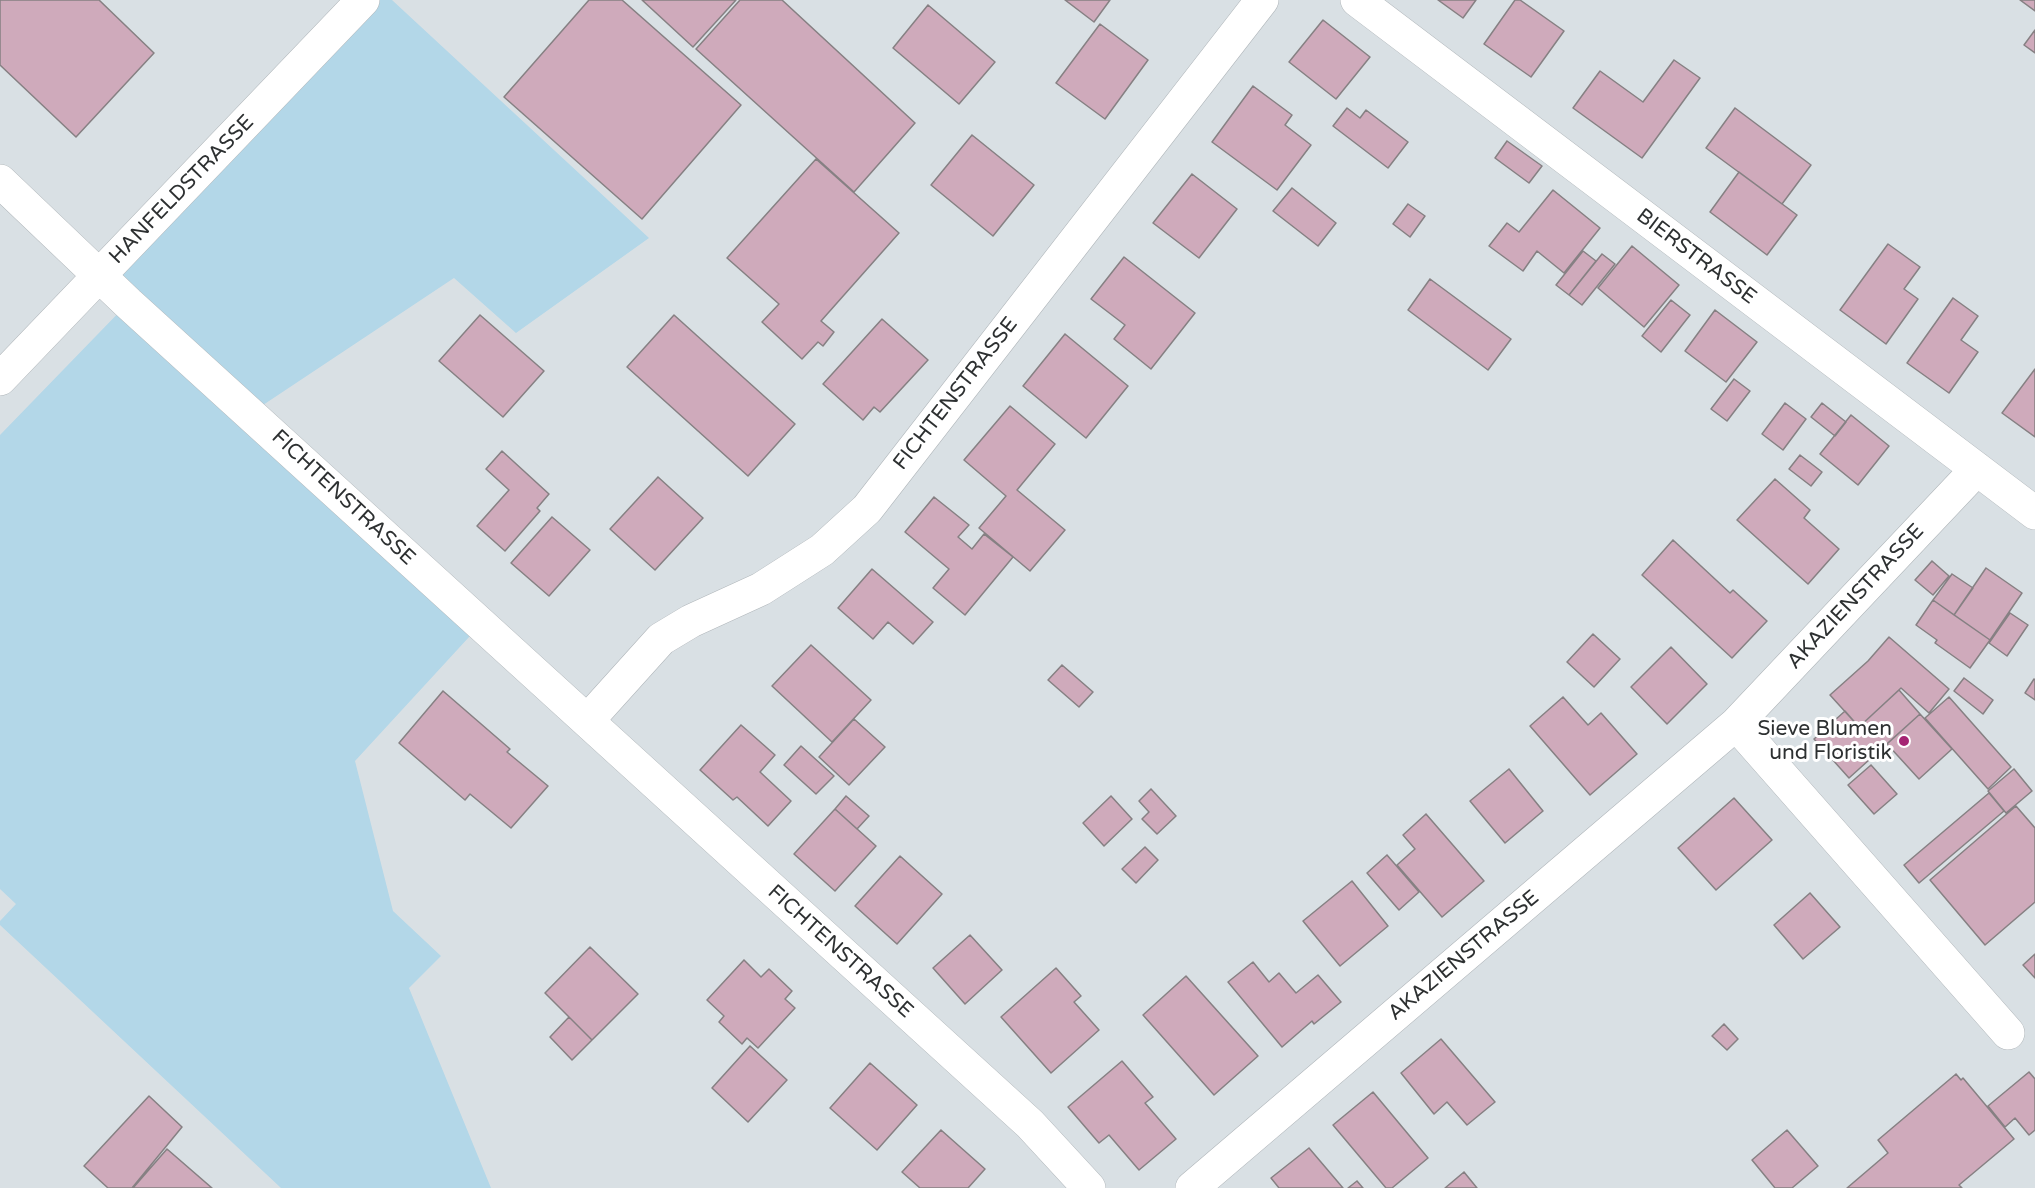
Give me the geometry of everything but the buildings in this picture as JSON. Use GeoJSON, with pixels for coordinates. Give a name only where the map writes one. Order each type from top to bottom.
{"type":"FeatureCollection","features":[{"type":"Feature","properties":{"kind":"street","name":"HANFELDSTRASSE"},"geometry":{"type":"LineString","coordinates":[[0,379],[363,0]]}},
{"type":"Feature","properties":{"kind":"street","name":"FICHTENSTRASSE"},"geometry":{"type":"LineString","coordinates":[[588,720],[661,639],[691,621],[761,589],[822,550],[867,508],[1262,0]]}},
{"type":"Feature","properties":{"kind":"street","name":"BIERSTRASSE"},"geometry":{"type":"LineString","coordinates":[[1357,0],[2035,513]]}},
{"type":"Feature","properties":{"kind":"street","name":"FICHTENSTRASSE"},"geometry":{"type":"LineString","coordinates":[[0,181],[99,276],[1030,1124],[1089,1188]]}},
{"type":"Feature","properties":{"kind":"street","name":"AKAZIENSTRASSE"},"geometry":{"type":"LineString","coordinates":[[1192,1188],[1736,724],[1977,469]]}},
{"type":"Feature","properties":{"kind":"street"},"geometry":{"type":"LineString","coordinates":[[1736,724],[2008,1033]]}},
{"type":"Feature","properties":{"kind":"shaded area"},"geometry":{"type":"Polygon","coordinates":[[[363,0],[392,0],[649,238],[516,333],[454,278],[251,413],[481,624],[355,761],[393,911],[441,956],[409,988],[491,1188],[281,1188],[0,925],[0,921],[16,904],[0,889],[0,435],[128,303],[99,276],[363,0]]]}},
{"type":"Feature","properties":{"kind":"place","name":"Sieve Blumen und Floristik"},"geometry":{"type":"Point","coordinates":[1904,741]}}]}
